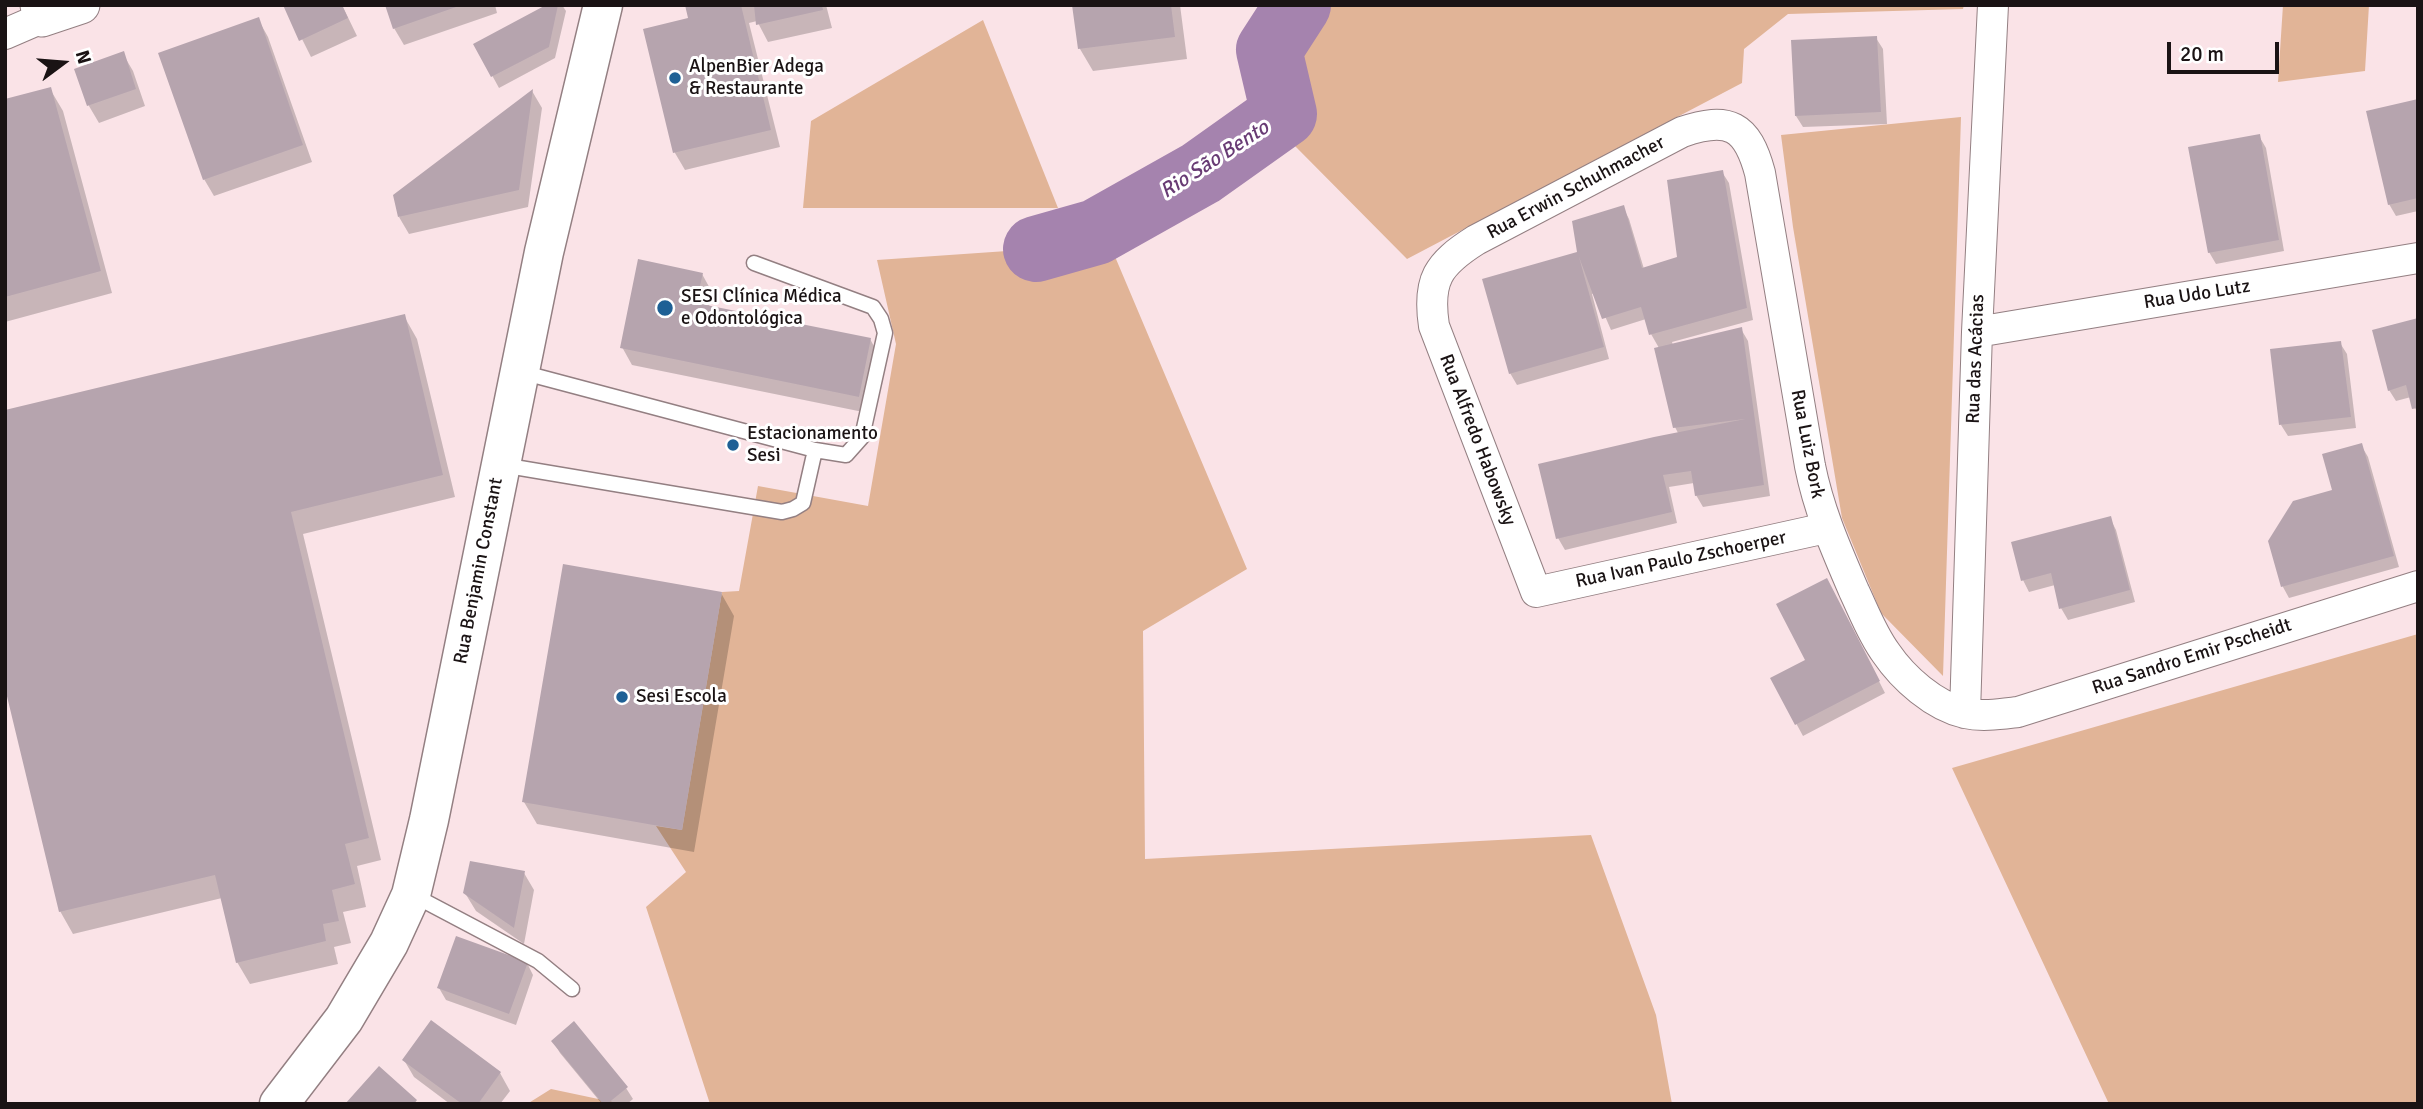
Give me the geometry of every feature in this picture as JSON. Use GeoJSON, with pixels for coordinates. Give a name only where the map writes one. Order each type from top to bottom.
{"type":"FeatureCollection","features":[{"type":"Feature","properties":{"kind":"main road","name":"Rua Benjamin Constant"},"geometry":{"type":"LineString","coordinates":[[279,1104],[365,987],[411,895],[429,820],[544,252],[603,5]]}},
{"type":"Feature","properties":{"kind":"street"},"geometry":{"type":"LineString","coordinates":[[5,34],[40,11],[81,5]]}},
{"type":"Feature","properties":{"kind":"street","name":"Rua das Acácias"},"geometry":{"type":"LineString","coordinates":[[1965,713],[1977,332],[1993,5]]}},
{"type":"Feature","properties":{"kind":"street","name":"Rua Erwin Schuhmacher"},"geometry":{"type":"LineString","coordinates":[[1433,286],[1440,268],[1465,247],[1682,132],[1704,125],[1724,124],[1737,129]]}},
{"type":"Feature","properties":{"kind":"street","name":"Rua Luiz Bork"},"geometry":{"type":"LineString","coordinates":[[1737,129],[1747,139],[1760,173],[1810,466],[1816,498],[1826,528],[1870,626],[1886,653],[1924,692],[1946,706],[1965,713]]}},
{"type":"Feature","properties":{"kind":"street","name":"Rua Udo Lutz"},"geometry":{"type":"LineString","coordinates":[[1977,332],[2418,258]]}},
{"type":"Feature","properties":{"kind":"street","name":"Rua Alfredo Habowsky"},"geometry":{"type":"LineString","coordinates":[[1433,286],[1431,304],[1434,326],[1536,592]]}},
{"type":"Feature","properties":{"kind":"street","name":"Rua Ivan Paulo Zschoerper"},"geometry":{"type":"LineString","coordinates":[[1536,592],[1826,528]]}},
{"type":"Feature","properties":{"kind":"street","name":"Rua Sandro Emir Pscheidt"},"geometry":{"type":"LineString","coordinates":[[1965,713],[1992,715],[2018,712],[2418,586]]}},
{"type":"Feature","properties":{"kind":"lane"},"geometry":{"type":"LineString","coordinates":[[520,371],[815,450],[846,455],[862,437],[885,332],[881,318],[873,307],[754,263]]}},
{"type":"Feature","properties":{"kind":"lane"},"geometry":{"type":"LineString","coordinates":[[500,464],[782,512],[803,503],[815,450]]}},
{"type":"Feature","properties":{"kind":"lane"},"geometry":{"type":"LineString","coordinates":[[411,895],[538,961],[572,989]]}},
{"type":"Feature","properties":{"kind":"shaded area"},"geometry":{"type":"Polygon","coordinates":[[[1330,5],[1964,5],[1963,9],[1788,14],[1744,49],[1742,83],[1407,259],[1295,146],[1312,113],[1297,61],[1330,5]]]}},
{"type":"Feature","properties":{"kind":"shaded area"},"geometry":{"type":"Polygon","coordinates":[[[2283,5],[2369,5],[2365,71],[2278,82],[2283,5]]]}},
{"type":"Feature","properties":{"kind":"shaded area"},"geometry":{"type":"Polygon","coordinates":[[[983,20],[1058,208],[803,208],[811,121],[983,20]]]}},
{"type":"Feature","properties":{"kind":"shaded area"},"geometry":{"type":"Polygon","coordinates":[[[1961,117],[1943,676],[1881,613],[1842,518],[1793,227],[1781,135],[1961,117]]]}},
{"type":"Feature","properties":{"kind":"shaded area"},"geometry":{"type":"Polygon","coordinates":[[[1108,240],[1247,569],[1143,631],[1145,859],[1591,835],[1656,1015],[1672,1104],[710,1104],[646,907],[686,872],[656,826],[682,830],[722,592],[739,591],[758,486],[868,506],[896,344],[877,260],[1036,249],[1108,240]]]}},
{"type":"Feature","properties":{"kind":"shaded area"},"geometry":{"type":"Polygon","coordinates":[[[2418,634],[2418,1104],[2109,1104],[1952,768],[2418,634]]]}},
{"type":"Feature","properties":{"kind":"shaded area"},"geometry":{"type":"Polygon","coordinates":[[[551,1089],[622,1104],[527,1104],[551,1089]]]}},
{"type":"Feature","properties":{"kind":"building"},"geometry":{"type":"Polygon","coordinates":[[[283,5],[342,5],[348,18],[299,41],[283,5]]]}},
{"type":"Feature","properties":{"kind":"building"},"geometry":{"type":"Polygon","coordinates":[[[385,5],[459,5],[459,6],[393,29],[385,5]]]}},
{"type":"Feature","properties":{"kind":"building"},"geometry":{"type":"Polygon","coordinates":[[[546,5],[558,5],[549,47],[491,77],[473,44],[546,5]]]}},
{"type":"Feature","properties":{"kind":"building"},"geometry":{"type":"Polygon","coordinates":[[[685,5],[741,5],[771,130],[673,153],[643,29],[688,18],[685,5]]]}},
{"type":"Feature","properties":{"kind":"building"},"geometry":{"type":"Polygon","coordinates":[[[754,5],[822,5],[823,10],[756,25],[754,5]]]}},
{"type":"Feature","properties":{"kind":"building"},"geometry":{"type":"Polygon","coordinates":[[[1072,5],[1171,5],[1175,37],[1078,49],[1072,5]]]}},
{"type":"Feature","properties":{"kind":"building"},"geometry":{"type":"Polygon","coordinates":[[[259,17],[303,145],[203,180],[158,53],[259,17]]]}},
{"type":"Feature","properties":{"kind":"building"},"geometry":{"type":"Polygon","coordinates":[[[1877,36],[1881,112],[1795,116],[1791,40],[1877,36]]]}},
{"type":"Feature","properties":{"kind":"building"},"geometry":{"type":"Polygon","coordinates":[[[124,51],[136,89],[87,106],[74,69],[124,51]]]}},
{"type":"Feature","properties":{"kind":"building"},"geometry":{"type":"Polygon","coordinates":[[[51,87],[101,271],[5,297],[5,99],[51,87]]]}},
{"type":"Feature","properties":{"kind":"building"},"geometry":{"type":"Polygon","coordinates":[[[533,89],[519,190],[398,217],[393,195],[533,89]]]}},
{"type":"Feature","properties":{"kind":"building"},"geometry":{"type":"Polygon","coordinates":[[[2418,99],[2418,198],[2388,205],[2366,111],[2418,99]]]}},
{"type":"Feature","properties":{"kind":"building"},"geometry":{"type":"Polygon","coordinates":[[[2260,134],[2279,240],[2208,253],[2188,147],[2260,134]]]}},
{"type":"Feature","properties":{"kind":"building"},"geometry":{"type":"Polygon","coordinates":[[[1723,170],[1747,308],[1649,335],[1641,307],[1602,319],[1579,257],[1604,347],[1509,374],[1482,279],[1577,252],[1572,221],[1624,205],[1642,268],[1677,257],[1667,180],[1723,170]]]}},
{"type":"Feature","properties":{"kind":"building"},"geometry":{"type":"Polygon","coordinates":[[[638,259],[703,273],[696,303],[871,338],[859,397],[620,348],[638,259]]]}},
{"type":"Feature","properties":{"kind":"building"},"geometry":{"type":"Polygon","coordinates":[[[405,314],[443,475],[291,512],[369,838],[345,844],[355,884],[332,890],[339,921],[323,924],[326,941],[236,963],[215,875],[59,912],[5,688],[5,410],[405,314]]]}},
{"type":"Feature","properties":{"kind":"building"},"geometry":{"type":"Polygon","coordinates":[[[2418,318],[2418,408],[2412,409],[2406,385],[2388,391],[2372,330],[2418,318]]]}},
{"type":"Feature","properties":{"kind":"building"},"geometry":{"type":"Polygon","coordinates":[[[1742,327],[1764,485],[1695,496],[1691,471],[1663,475],[1672,512],[1556,539],[1538,464],[1745,419],[1673,428],[1654,348],[1742,327]]]}},
{"type":"Feature","properties":{"kind":"building"},"geometry":{"type":"Polygon","coordinates":[[[2341,341],[2351,417],[2279,425],[2270,349],[2341,341]]]}},
{"type":"Feature","properties":{"kind":"building"},"geometry":{"type":"Polygon","coordinates":[[[2362,443],[2394,556],[2281,587],[2268,541],[2293,501],[2332,490],[2322,454],[2362,443]]]}},
{"type":"Feature","properties":{"kind":"building"},"geometry":{"type":"Polygon","coordinates":[[[2111,516],[2130,590],[2059,609],[2051,573],[2021,581],[2011,542],[2111,516]]]}},
{"type":"Feature","properties":{"kind":"building","name":"Sesi Escola"},"geometry":{"type":"Polygon","coordinates":[[[563,564],[722,592],[682,830],[522,802],[563,564]]]}},
{"type":"Feature","properties":{"kind":"building"},"geometry":{"type":"Polygon","coordinates":[[[1827,578],[1880,681],[1795,725],[1770,678],[1805,660],[1776,604],[1827,578]]]}},
{"type":"Feature","properties":{"kind":"building"},"geometry":{"type":"Polygon","coordinates":[[[470,861],[525,871],[514,928],[463,893],[470,861]]]}},
{"type":"Feature","properties":{"kind":"building"},"geometry":{"type":"Polygon","coordinates":[[[456,936],[528,962],[509,1014],[437,988],[456,936]]]}},
{"type":"Feature","properties":{"kind":"building"},"geometry":{"type":"Polygon","coordinates":[[[431,1020],[501,1072],[478,1104],[462,1104],[402,1060],[431,1020]]]}},
{"type":"Feature","properties":{"kind":"building"},"geometry":{"type":"Polygon","coordinates":[[[574,1021],[628,1087],[607,1104],[603,1104],[551,1041],[574,1021]]]}},
{"type":"Feature","properties":{"kind":"building"},"geometry":{"type":"Polygon","coordinates":[[[379,1066],[417,1100],[414,1104],[345,1104],[379,1066]]]}},
{"type":"Feature","properties":{"kind":"waterway","name":"Rio São Bento"},"geometry":{"type":"LineString","coordinates":[[1036,249],[1096,232],[1201,173],[1284,114],[1269,50],[1298,5]]}},
{"type":"Feature","properties":{"kind":"place","name":"AlpenBier Adega & Restaurante"},"geometry":{"type":"Point","coordinates":[675,78]}},
{"type":"Feature","properties":{"kind":"place","name":"SESI Clínica Médica e Odontológica"},"geometry":{"type":"Point","coordinates":[665,308]}},
{"type":"Feature","properties":{"kind":"place","name":"Estacionamento Sesi"},"geometry":{"type":"Point","coordinates":[733,445]}},
{"type":"Feature","properties":{"kind":"place","name":"Sesi Escola"},"geometry":{"type":"Point","coordinates":[622,697]}}]}
